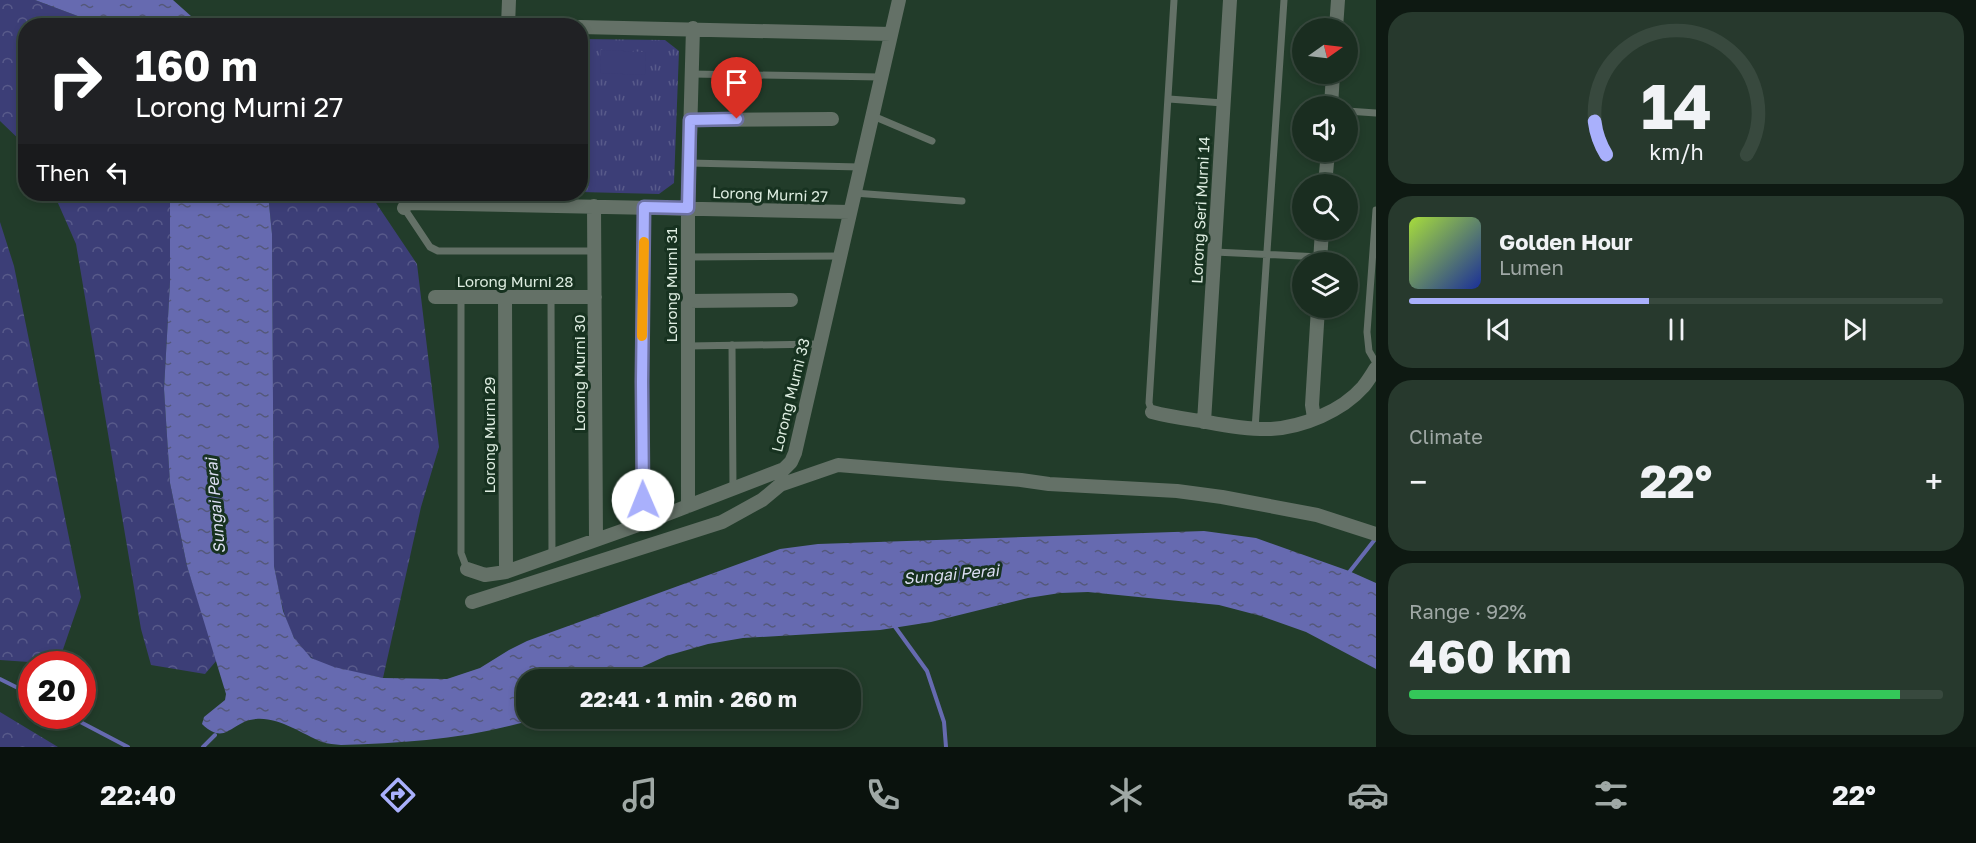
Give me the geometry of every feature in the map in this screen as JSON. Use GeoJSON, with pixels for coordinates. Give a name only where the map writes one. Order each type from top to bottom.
{"type":"FeatureCollection","features":[{"type":"Feature","properties":{"kind":"street"},"geometry":{"type":"LineString","coordinates":[[508,0],[508,18]]}},
{"type":"Feature","properties":{"kind":"street","name":"Lorong Murni 33"},"geometry":{"type":"LineString","coordinates":[[467,569],[484,575],[506,572],[644,524],[784,469],[791,462],[795,453],[899,0]]}},
{"type":"Feature","properties":{"kind":"street","name":"Lorong Seri Murni 14"},"geometry":{"type":"LineString","coordinates":[[1204,422],[1230,0]]}},
{"type":"Feature","properties":{"kind":"street"},"geometry":{"type":"LineString","coordinates":[[1337,18],[1338,0]]}},
{"type":"Feature","properties":{"kind":"street"},"geometry":{"type":"LineString","coordinates":[[588,27],[891,34]]}},
{"type":"Feature","properties":{"kind":"street","name":"Lorong Murni 31"},"geometry":{"type":"LineString","coordinates":[[688,506],[687,257],[693,28]]}},
{"type":"Feature","properties":{"kind":"street"},"geometry":{"type":"LineString","coordinates":[[690,120],[832,119]]}},
{"type":"Feature","properties":{"kind":"street","name":"Lorong Murni 27"},"geometry":{"type":"LineString","coordinates":[[404,208],[407,203],[434,201]]}},
{"type":"Feature","properties":{"kind":"street","name":"Lorong Murni 27"},"geometry":{"type":"LineString","coordinates":[[530,201],[594,206],[850,213]]}},
{"type":"Feature","properties":{"kind":"street","name":"Lorong Murni 30"},"geometry":{"type":"LineString","coordinates":[[594,206],[596,539]]}},
{"type":"Feature","properties":{"kind":"street","name":"Lorong Murni 28"},"geometry":{"type":"LineString","coordinates":[[435,297],[595,297]]}},
{"type":"Feature","properties":{"kind":"street","name":"Lorong Murni 29"},"geometry":{"type":"LineString","coordinates":[[505,297],[506,572]]}},
{"type":"Feature","properties":{"kind":"street"},"geometry":{"type":"LineString","coordinates":[[688,301],[790,300]]}},
{"type":"Feature","properties":{"kind":"street"},"geometry":{"type":"LineString","coordinates":[[1314,418],[1312,405],[1316,318]]}},
{"type":"Feature","properties":{"kind":"street"},"geometry":{"type":"LineString","coordinates":[[1152,412],[1255,429],[1292,426],[1336,408],[1354,396],[1376,368]]}},
{"type":"Feature","properties":{"kind":"street"},"geometry":{"type":"LineString","coordinates":[[472,602],[722,522],[762,500],[780,485],[838,465],[1049,484],[1177,491],[1317,515],[1372,533]]}},
{"type":"Feature","properties":{"kind":"lane"},"geometry":{"type":"LineString","coordinates":[[1152,412],[1149,403],[1174,0]]}},
{"type":"Feature","properties":{"kind":"lane"},"geometry":{"type":"LineString","coordinates":[[1255,429],[1284,0]]}},
{"type":"Feature","properties":{"kind":"lane"},"geometry":{"type":"LineString","coordinates":[[691,74],[881,77]]}},
{"type":"Feature","properties":{"kind":"lane"},"geometry":{"type":"LineString","coordinates":[[1169,99],[1223,103]]}},
{"type":"Feature","properties":{"kind":"lane"},"geometry":{"type":"LineString","coordinates":[[1358,112],[1376,113]]}},
{"type":"Feature","properties":{"kind":"lane"},"geometry":{"type":"LineString","coordinates":[[873,116],[932,141]]}},
{"type":"Feature","properties":{"kind":"lane"},"geometry":{"type":"LineString","coordinates":[[689,163],[860,167]]}},
{"type":"Feature","properties":{"kind":"lane"},"geometry":{"type":"LineString","coordinates":[[854,193],[962,201]]}},
{"type":"Feature","properties":{"kind":"lane"},"geometry":{"type":"LineString","coordinates":[[644,207],[642,382],[644,524]]}},
{"type":"Feature","properties":{"kind":"lane"},"geometry":{"type":"LineString","coordinates":[[404,208],[430,247],[438,251],[595,251]]}},
{"type":"Feature","properties":{"kind":"lane"},"geometry":{"type":"LineString","coordinates":[[1376,210],[1367,332],[1370,351],[1376,363]]}},
{"type":"Feature","properties":{"kind":"lane"},"geometry":{"type":"LineString","coordinates":[[1215,252],[1292,257]]}},
{"type":"Feature","properties":{"kind":"lane"},"geometry":{"type":"LineString","coordinates":[[687,257],[840,256]]}},
{"type":"Feature","properties":{"kind":"lane"},"geometry":{"type":"LineString","coordinates":[[461,297],[461,553],[467,569]]}},
{"type":"Feature","properties":{"kind":"lane"},"geometry":{"type":"LineString","coordinates":[[551,297],[552,555]]}},
{"type":"Feature","properties":{"kind":"lane"},"geometry":{"type":"LineString","coordinates":[[688,346],[820,344]]}},
{"type":"Feature","properties":{"kind":"lane"},"geometry":{"type":"LineString","coordinates":[[732,345],[733,489]]}},
{"type":"Feature","properties":{"kind":"green space"},"geometry":{"type":"Polygon","coordinates":[[[0,0],[35,0],[83,18],[18,18],[18,138],[0,121],[0,0]]]}},
{"type":"Feature","properties":{"kind":"green space"},"geometry":{"type":"Polygon","coordinates":[[[588,39],[665,40],[679,51],[674,183],[659,194],[588,192],[588,39]]]}},
{"type":"Feature","properties":{"kind":"green space"},"geometry":{"type":"Polygon","coordinates":[[[601,50],[646,52],[645,75],[600,73],[601,50]]]}},
{"type":"Feature","properties":{"kind":"green space"},"geometry":{"type":"Polygon","coordinates":[[[57,201],[170,201],[170,282],[164,389],[170,483],[187,566],[217,660],[205,674],[151,665],[141,629],[76,244],[57,201]]]}},
{"type":"Feature","properties":{"kind":"green space"},"geometry":{"type":"Polygon","coordinates":[[[269,201],[375,201],[417,264],[439,447],[421,507],[383,678],[336,668],[312,658],[296,640],[285,616],[274,566],[272,234],[269,201]]]}},
{"type":"Feature","properties":{"kind":"green space"},"geometry":{"type":"Polygon","coordinates":[[[0,222],[14,266],[81,597],[62,651],[18,651],[18,661],[0,660],[0,222]]]}},
{"type":"Feature","properties":{"kind":"green space"},"geometry":{"type":"Polygon","coordinates":[[[0,712],[18,723],[18,729],[28,729],[58,747],[0,747],[0,712]]]}},
{"type":"Feature","properties":{"kind":"water"},"geometry":{"type":"Polygon","coordinates":[[[35,0],[173,0],[193,18],[83,18],[35,0]]]}},
{"type":"Feature","properties":{"kind":"water","name":"Sungai Perai"},"geometry":{"type":"Polygon","coordinates":[[[170,201],[269,201],[272,234],[274,566],[283,611],[294,638],[311,658],[334,667],[383,678],[447,679],[480,668],[527,641],[780,549],[818,544],[1204,531],[1256,538],[1376,583],[1376,669],[1306,632],[1261,616],[1219,605],[1088,592],[1060,593],[1028,598],[931,622],[880,630],[743,638],[708,644],[666,656],[638,669],[516,669],[516,724],[463,735],[390,743],[341,745],[322,742],[290,727],[265,719],[247,721],[229,731],[217,733],[202,724],[204,717],[225,700],[226,694],[187,566],[170,483],[164,389],[170,282],[170,201]]]}},
{"type":"Feature","properties":{"kind":"waterway"},"geometry":{"type":"LineString","coordinates":[[1347,575],[1376,538]]}},
{"type":"Feature","properties":{"kind":"waterway"},"geometry":{"type":"LineString","coordinates":[[893,624],[927,671],[944,722],[946,747]]}},
{"type":"Feature","properties":{"kind":"waterway"},"geometry":{"type":"LineString","coordinates":[[0,679],[18,688]]}},
{"type":"Feature","properties":{"kind":"waterway"},"geometry":{"type":"LineString","coordinates":[[94,729],[128,747]]}},
{"type":"Feature","properties":{"kind":"waterway"},"geometry":{"type":"LineString","coordinates":[[203,747],[215,735]]}},
{"type":"Feature","properties":{"kind":"slow traffic"},"geometry":{"type":"LineString","coordinates":[[642,336],[644,242]]}},
{"type":"Feature","properties":{"kind":"route"},"geometry":{"type":"LineString","coordinates":[[643,500],[644,207],[688,208],[690,120],[737,119]]}}]}
